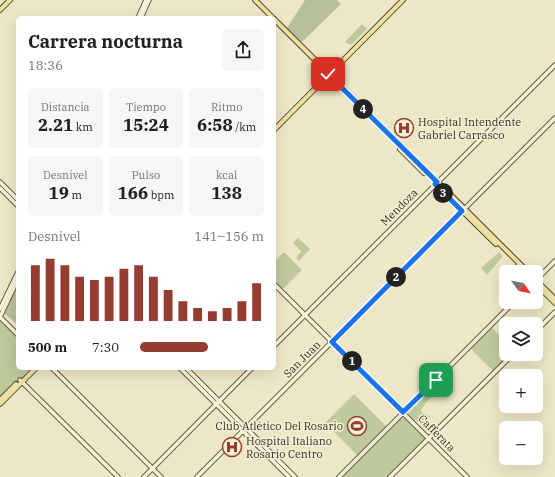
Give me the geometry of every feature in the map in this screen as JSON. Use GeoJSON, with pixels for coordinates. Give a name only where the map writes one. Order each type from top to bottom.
{"type":"FeatureCollection","features":[{"type":"Feature","properties":{"kind":"main road"},"geometry":{"type":"LineString","coordinates":[[0,6],[6,0]]}},
{"type":"Feature","properties":{"kind":"main road"},"geometry":{"type":"LineString","coordinates":[[0,10],[10,0]]}},
{"type":"Feature","properties":{"kind":"main road"},"geometry":{"type":"LineString","coordinates":[[139,16],[146,0]]}},
{"type":"Feature","properties":{"kind":"main road"},"geometry":{"type":"LineString","coordinates":[[142,16],[149,0]]}},
{"type":"Feature","properties":{"kind":"main road"},"geometry":{"type":"LineString","coordinates":[[252,0],[267,16]]}},
{"type":"Feature","properties":{"kind":"main road"},"geometry":{"type":"LineString","coordinates":[[255,0],[270,16]]}},
{"type":"Feature","properties":{"kind":"main road"},"geometry":{"type":"LineString","coordinates":[[276,128],[400,0]]}},
{"type":"Feature","properties":{"kind":"main road"},"geometry":{"type":"LineString","coordinates":[[276,124],[404,0]]}},
{"type":"Feature","properties":{"kind":"main road"},"geometry":{"type":"LineString","coordinates":[[276,22],[327,75]]}},
{"type":"Feature","properties":{"kind":"main road"},"geometry":{"type":"LineString","coordinates":[[276,25],[517,265]]}},
{"type":"Feature","properties":{"kind":"main road","name":"Mendoza"},"geometry":{"type":"LineString","coordinates":[[276,344],[555,65]]}},
{"type":"Feature","properties":{"kind":"main road","name":"San Juan"},"geometry":{"type":"LineString","coordinates":[[197,477],[555,118]]}},
{"type":"Feature","properties":{"kind":"main road"},"geometry":{"type":"LineString","coordinates":[[0,182],[16,198]]}},
{"type":"Feature","properties":{"kind":"main road"},"geometry":{"type":"LineString","coordinates":[[0,188],[16,204]]}},
{"type":"Feature","properties":{"kind":"main road"},"geometry":{"type":"LineString","coordinates":[[463,210],[521,265]]}},
{"type":"Feature","properties":{"kind":"main road"},"geometry":{"type":"LineString","coordinates":[[543,273],[555,261]]}},
{"type":"Feature","properties":{"kind":"main road"},"geometry":{"type":"LineString","coordinates":[[0,309],[16,276]]}},
{"type":"Feature","properties":{"kind":"main road"},"geometry":{"type":"LineString","coordinates":[[16,283],[0,317],[16,333]]}},
{"type":"Feature","properties":{"kind":"main road","name":"Cafferata"},"geometry":{"type":"LineString","coordinates":[[276,286],[467,477]]}},
{"type":"Feature","properties":{"kind":"main road"},"geometry":{"type":"LineString","coordinates":[[543,287],[555,299]]}},
{"type":"Feature","properties":{"kind":"main road"},"geometry":{"type":"LineString","coordinates":[[543,291],[555,303]]}},
{"type":"Feature","properties":{"kind":"main road"},"geometry":{"type":"LineString","coordinates":[[339,477],[507,309]]}},
{"type":"Feature","properties":{"kind":"main road"},"geometry":{"type":"LineString","coordinates":[[543,324],[555,312]]}},
{"type":"Feature","properties":{"kind":"main road"},"geometry":{"type":"LineString","coordinates":[[390,477],[506,361]]}},
{"type":"Feature","properties":{"kind":"main road"},"geometry":{"type":"LineString","coordinates":[[0,404],[30,370]]}},
{"type":"Feature","properties":{"kind":"main road"},"geometry":{"type":"LineString","coordinates":[[0,400],[34,370]]}},
{"type":"Feature","properties":{"kind":"main road"},"geometry":{"type":"LineString","coordinates":[[54,370],[161,477]]}},
{"type":"Feature","properties":{"kind":"main road"},"geometry":{"type":"LineString","coordinates":[[182,370],[294,477]]}},
{"type":"Feature","properties":{"kind":"main road"},"geometry":{"type":"LineString","coordinates":[[188,370],[218,403]]}},
{"type":"Feature","properties":{"kind":"main road"},"geometry":{"type":"LineString","coordinates":[[144,477],[250,370]]}},
{"type":"Feature","properties":{"kind":"main road"},"geometry":{"type":"LineString","coordinates":[[21,381],[118,477]]}},
{"type":"Feature","properties":{"kind":"main road"},"geometry":{"type":"LineString","coordinates":[[244,429],[289,477]]}},
{"type":"Feature","properties":{"kind":"green space"},"geometry":{"type":"Polygon","coordinates":[[[305,0],[337,0],[341,4],[302,42],[287,28],[305,0]]]}},
{"type":"Feature","properties":{"kind":"green space"},"geometry":{"type":"Polygon","coordinates":[[[362,24],[367,29],[351,45],[345,42],[362,24]]]}},
{"type":"Feature","properties":{"kind":"green space"},"geometry":{"type":"Polygon","coordinates":[[[298,238],[310,249],[299,261],[296,258],[301,251],[293,243],[298,238]]]}},
{"type":"Feature","properties":{"kind":"green space"},"geometry":{"type":"Polygon","coordinates":[[[499,252],[503,256],[487,275],[481,268],[499,252]]]}},
{"type":"Feature","properties":{"kind":"green space"},"geometry":{"type":"Polygon","coordinates":[[[283,253],[285,253],[301,269],[301,271],[284,288],[281,288],[276,283],[276,260],[283,253]]]}},
{"type":"Feature","properties":{"kind":"green space"},"geometry":{"type":"Polygon","coordinates":[[[16,288],[16,323],[4,313],[16,288]]]}},
{"type":"Feature","properties":{"kind":"green space"},"geometry":{"type":"Polygon","coordinates":[[[0,317],[16,333],[16,370],[34,370],[0,404],[0,317]]]}},
{"type":"Feature","properties":{"kind":"green space"},"geometry":{"type":"Polygon","coordinates":[[[490,326],[499,334],[499,361],[506,361],[495,373],[469,347],[490,326]]]}},
{"type":"Feature","properties":{"kind":"green space"},"geometry":{"type":"Polygon","coordinates":[[[182,370],[188,370],[295,477],[289,477],[182,370]]]}},
{"type":"Feature","properties":{"kind":"green space"},"geometry":{"type":"Polygon","coordinates":[[[446,371],[451,378],[427,401],[421,410],[422,413],[430,416],[426,422],[429,425],[426,429],[405,412],[446,371]]]}},
{"type":"Feature","properties":{"kind":"green space","name":"Club Atlético Del Rosario"},"geometry":{"type":"Polygon","coordinates":[[[354,394],[388,428],[359,457],[325,423],[354,394]]]}},
{"type":"Feature","properties":{"kind":"green space"},"geometry":{"type":"Polygon","coordinates":[[[403,415],[426,438],[389,477],[341,477],[403,415]]]}},
{"type":"Feature","properties":{"kind":"place","name":"Hospital Intendente Gabriel Carrasco"},"geometry":{"type":"Point","coordinates":[404,128]}},
{"type":"Feature","properties":{"kind":"place","name":"Club Atlético Del Rosario"},"geometry":{"type":"Point","coordinates":[357,426]}},
{"type":"Feature","properties":{"kind":"place","name":"Hospital Italiano Rosario Centro"},"geometry":{"type":"Point","coordinates":[232,447]}},
{"type":"Feature","properties":{"kind":"route"},"geometry":{"type":"LineString","coordinates":[[328,74],[437,182],[435,184],[462,211],[332,342],[403,412],[436,380]]}}]}
